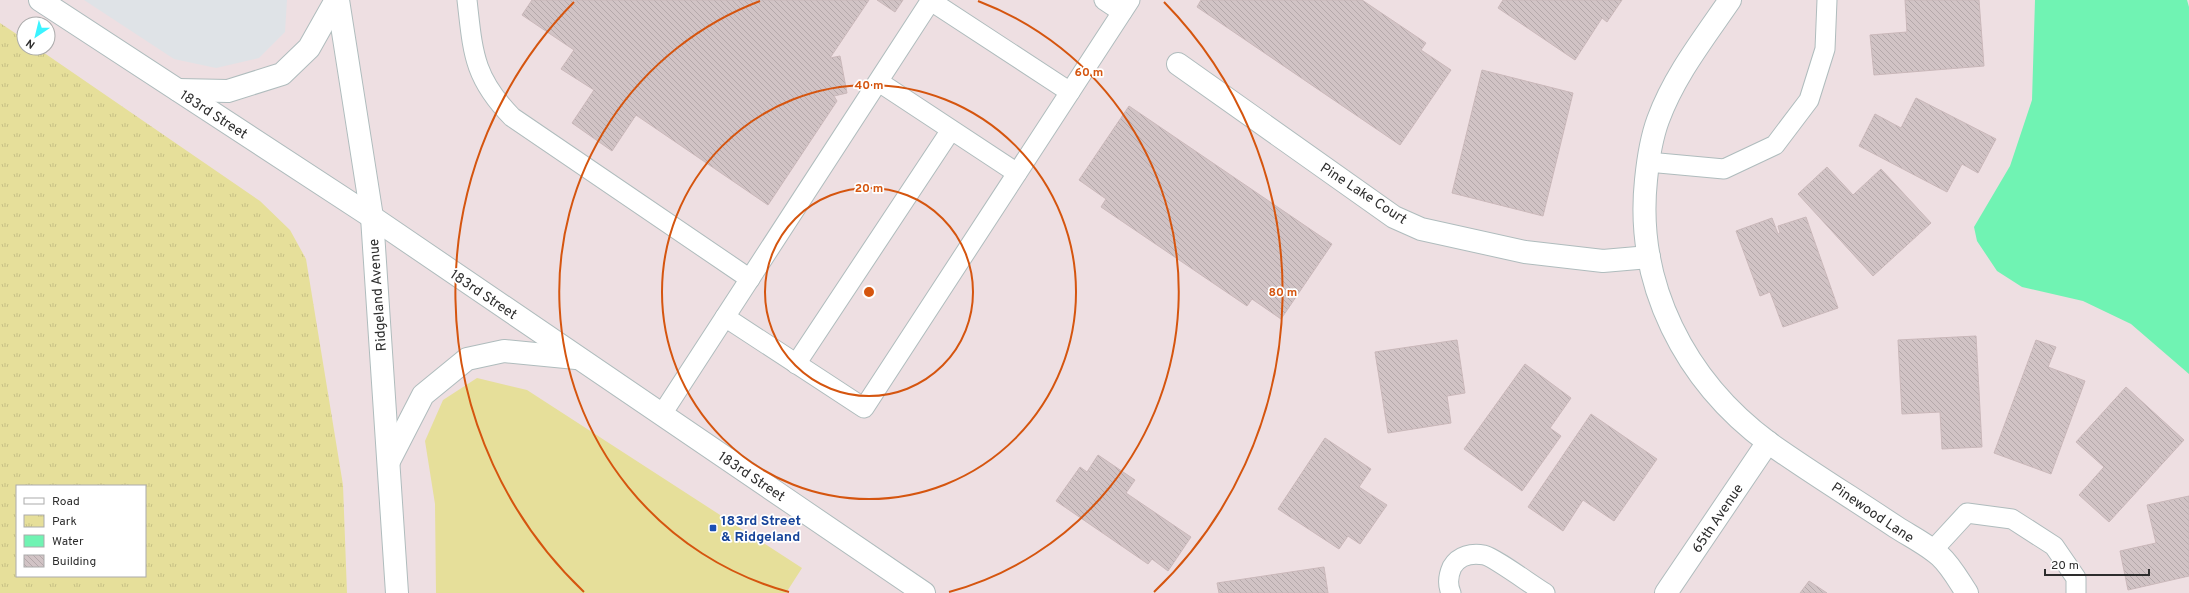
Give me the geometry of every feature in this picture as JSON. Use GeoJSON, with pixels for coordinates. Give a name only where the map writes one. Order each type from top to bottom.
{"type":"FeatureCollection","features":[{"type":"Feature","properties":{"kind":"street","name":"183rd Street"},"geometry":{"type":"LineString","coordinates":[[40,0],[372,218],[924,593]]}},
{"type":"Feature","properties":{"kind":"street"},"geometry":{"type":"LineString","coordinates":[[178,90],[228,90],[282,74],[309,48],[337,0]]}},
{"type":"Feature","properties":{"kind":"street","name":"Ridgeland Avenue"},"geometry":{"type":"LineString","coordinates":[[337,0],[372,218],[397,593]]}},
{"type":"Feature","properties":{"kind":"street","name":"Pinewood Lane"},"geometry":{"type":"LineString","coordinates":[[1730,0],[1667,97],[1656,127],[1648,162],[1644,194],[1645,225],[1649,257],[1656,291],[1665,316],[1679,342],[1696,368],[1718,396],[1734,413],[1768,442],[1940,556],[1967,593]]}},
{"type":"Feature","properties":{"kind":"street","name":"Pine Lake Court"},"geometry":{"type":"LineString","coordinates":[[1178,64],[1394,217],[1421,229],[1532,253],[1602,261],[1649,257]]}},
{"type":"Feature","properties":{"kind":"street"},"geometry":{"type":"LineString","coordinates":[[389,461],[423,395],[467,359],[504,351],[579,359]]}},
{"type":"Feature","properties":{"kind":"street","name":"65th Avenue"},"geometry":{"type":"LineString","coordinates":[[1666,593],[1768,442]]}},
{"type":"Feature","properties":{"kind":"lane"},"geometry":{"type":"LineString","coordinates":[[467,0],[473,52],[482,79],[494,99],[512,117],[750,279]]}},
{"type":"Feature","properties":{"kind":"lane"},"geometry":{"type":"LineString","coordinates":[[725,317],[864,408],[1126,6],[1104,0]]}},
{"type":"Feature","properties":{"kind":"lane"},"geometry":{"type":"LineString","coordinates":[[1648,162],[1724,169],[1775,145],[1809,100],[1825,49],[1827,0]]}},
{"type":"Feature","properties":{"kind":"lane"},"geometry":{"type":"LineString","coordinates":[[662,414],[931,1],[1070,92]]}},
{"type":"Feature","properties":{"kind":"lane"},"geometry":{"type":"LineString","coordinates":[[879,82],[1017,173]]}},
{"type":"Feature","properties":{"kind":"lane"},"geometry":{"type":"LineString","coordinates":[[796,364],[951,130]]}},
{"type":"Feature","properties":{"kind":"lane"},"geometry":{"type":"LineString","coordinates":[[1932,551],[1967,513],[2012,519],[2054,546],[2076,578],[2076,593]]}},
{"type":"Feature","properties":{"kind":"lane"},"geometry":{"type":"LineString","coordinates":[[1451,593],[1448,586],[1449,573],[1456,560],[1469,554],[1486,555],[1544,593]]}},
{"type":"Feature","properties":{"kind":"shaded area"},"geometry":{"type":"Polygon","coordinates":[[[84,0],[287,0],[285,32],[259,58],[216,68],[174,59],[84,0]]]}},
{"type":"Feature","properties":{"kind":"green space"},"geometry":{"type":"Polygon","coordinates":[[[0,23],[16,34],[16,56],[49,56],[260,201],[290,230],[306,259],[343,485],[347,593],[0,593],[0,23]]]}},
{"type":"Feature","properties":{"kind":"green space"},"geometry":{"type":"Polygon","coordinates":[[[477,378],[527,390],[802,568],[786,593],[436,593],[435,504],[425,441],[443,400],[477,378]]]}},
{"type":"Feature","properties":{"kind":"water"},"geometry":{"type":"Polygon","coordinates":[[[2035,0],[2187,0],[2189,7],[2189,374],[2131,324],[2083,301],[2022,287],[1997,271],[1977,241],[1974,227],[2010,166],[2032,100],[2035,0]]]}},
{"type":"Feature","properties":{"kind":"building"},"geometry":{"type":"Polygon","coordinates":[[[532,0],[869,0],[830,58],[840,56],[847,93],[834,96],[837,101],[768,205],[636,115],[612,151],[572,123],[594,90],[561,69],[574,50],[522,15],[532,0]]]}},
{"type":"Feature","properties":{"kind":"building"},"geometry":{"type":"Polygon","coordinates":[[[877,0],[903,0],[895,12],[877,0]]]}},
{"type":"Feature","properties":{"kind":"building"},"geometry":{"type":"Polygon","coordinates":[[[1201,0],[1362,0],[1426,43],[1421,50],[1451,70],[1400,145],[1197,7],[1201,0]]]}},
{"type":"Feature","properties":{"kind":"building"},"geometry":{"type":"Polygon","coordinates":[[[1503,0],[1622,0],[1607,22],[1602,18],[1575,60],[1498,8],[1503,0]]]}},
{"type":"Feature","properties":{"kind":"building"},"geometry":{"type":"Polygon","coordinates":[[[1905,0],[1979,0],[1984,66],[1874,75],[1870,35],[1907,32],[1905,0]]]}},
{"type":"Feature","properties":{"kind":"building"},"geometry":{"type":"Polygon","coordinates":[[[1482,70],[1573,93],[1543,216],[1452,193],[1482,70]]]}},
{"type":"Feature","properties":{"kind":"building"},"geometry":{"type":"Polygon","coordinates":[[[1916,98],[1996,139],[1978,173],[1962,164],[1947,192],[1859,146],[1875,114],[1901,128],[1916,98]]]}},
{"type":"Feature","properties":{"kind":"building"},"geometry":{"type":"Polygon","coordinates":[[[1129,106],[1332,244],[1281,319],[1252,299],[1247,306],[1101,207],[1106,199],[1079,180],[1129,106]]]}},
{"type":"Feature","properties":{"kind":"building"},"geometry":{"type":"Polygon","coordinates":[[[1827,167],[1853,195],[1881,169],[1931,223],[1873,276],[1798,194],[1827,167]]]}},
{"type":"Feature","properties":{"kind":"building"},"geometry":{"type":"Polygon","coordinates":[[[1806,217],[1838,308],[1783,327],[1770,292],[1760,296],[1736,231],[1772,218],[1778,234],[1780,233],[1778,226],[1806,217]]]}},
{"type":"Feature","properties":{"kind":"building"},"geometry":{"type":"Polygon","coordinates":[[[1976,336],[1982,447],[1942,449],[1940,412],[1902,414],[1898,340],[1976,336]]]}},
{"type":"Feature","properties":{"kind":"building"},"geometry":{"type":"Polygon","coordinates":[[[1457,340],[1465,393],[1447,396],[1451,423],[1388,433],[1375,352],[1457,340]]]}},
{"type":"Feature","properties":{"kind":"building"},"geometry":{"type":"Polygon","coordinates":[[[2036,340],[2056,347],[2048,367],[2085,381],[2051,474],[1994,453],[2036,340]]]}},
{"type":"Feature","properties":{"kind":"building"},"geometry":{"type":"Polygon","coordinates":[[[1525,364],[1571,398],[1550,428],[1561,436],[1522,491],[1464,449],[1525,364]]]}},
{"type":"Feature","properties":{"kind":"building"},"geometry":{"type":"Polygon","coordinates":[[[2126,387],[2184,440],[2109,522],[2079,495],[2104,467],[2076,442],[2126,387]]]}},
{"type":"Feature","properties":{"kind":"building"},"geometry":{"type":"Polygon","coordinates":[[[1591,414],[1657,459],[1614,521],[1583,500],[1563,531],[1528,507],[1591,414]]]}},
{"type":"Feature","properties":{"kind":"building"},"geometry":{"type":"Polygon","coordinates":[[[1325,438],[1371,469],[1359,487],[1387,505],[1360,544],[1348,536],[1339,549],[1278,509],[1325,438]]]}},
{"type":"Feature","properties":{"kind":"building"},"geometry":{"type":"Polygon","coordinates":[[[1098,455],[1135,480],[1126,493],[1191,537],[1168,571],[1152,559],[1148,564],[1056,501],[1080,467],[1087,472],[1098,455]]]}},
{"type":"Feature","properties":{"kind":"building"},"geometry":{"type":"Polygon","coordinates":[[[2189,496],[2189,576],[2128,590],[2120,551],[2156,543],[2147,505],[2189,496]]]}},
{"type":"Feature","properties":{"kind":"building"},"geometry":{"type":"Polygon","coordinates":[[[1324,567],[1328,593],[1219,593],[1217,583],[1324,567]]]}},
{"type":"Feature","properties":{"kind":"building"},"geometry":{"type":"Polygon","coordinates":[[[1809,581],[1827,593],[1800,593],[1809,581]]]}},
{"type":"Feature","properties":{"kind":"place","name":"183rd Street & Ridgeland"},"geometry":{"type":"Point","coordinates":[713,528]}}]}
